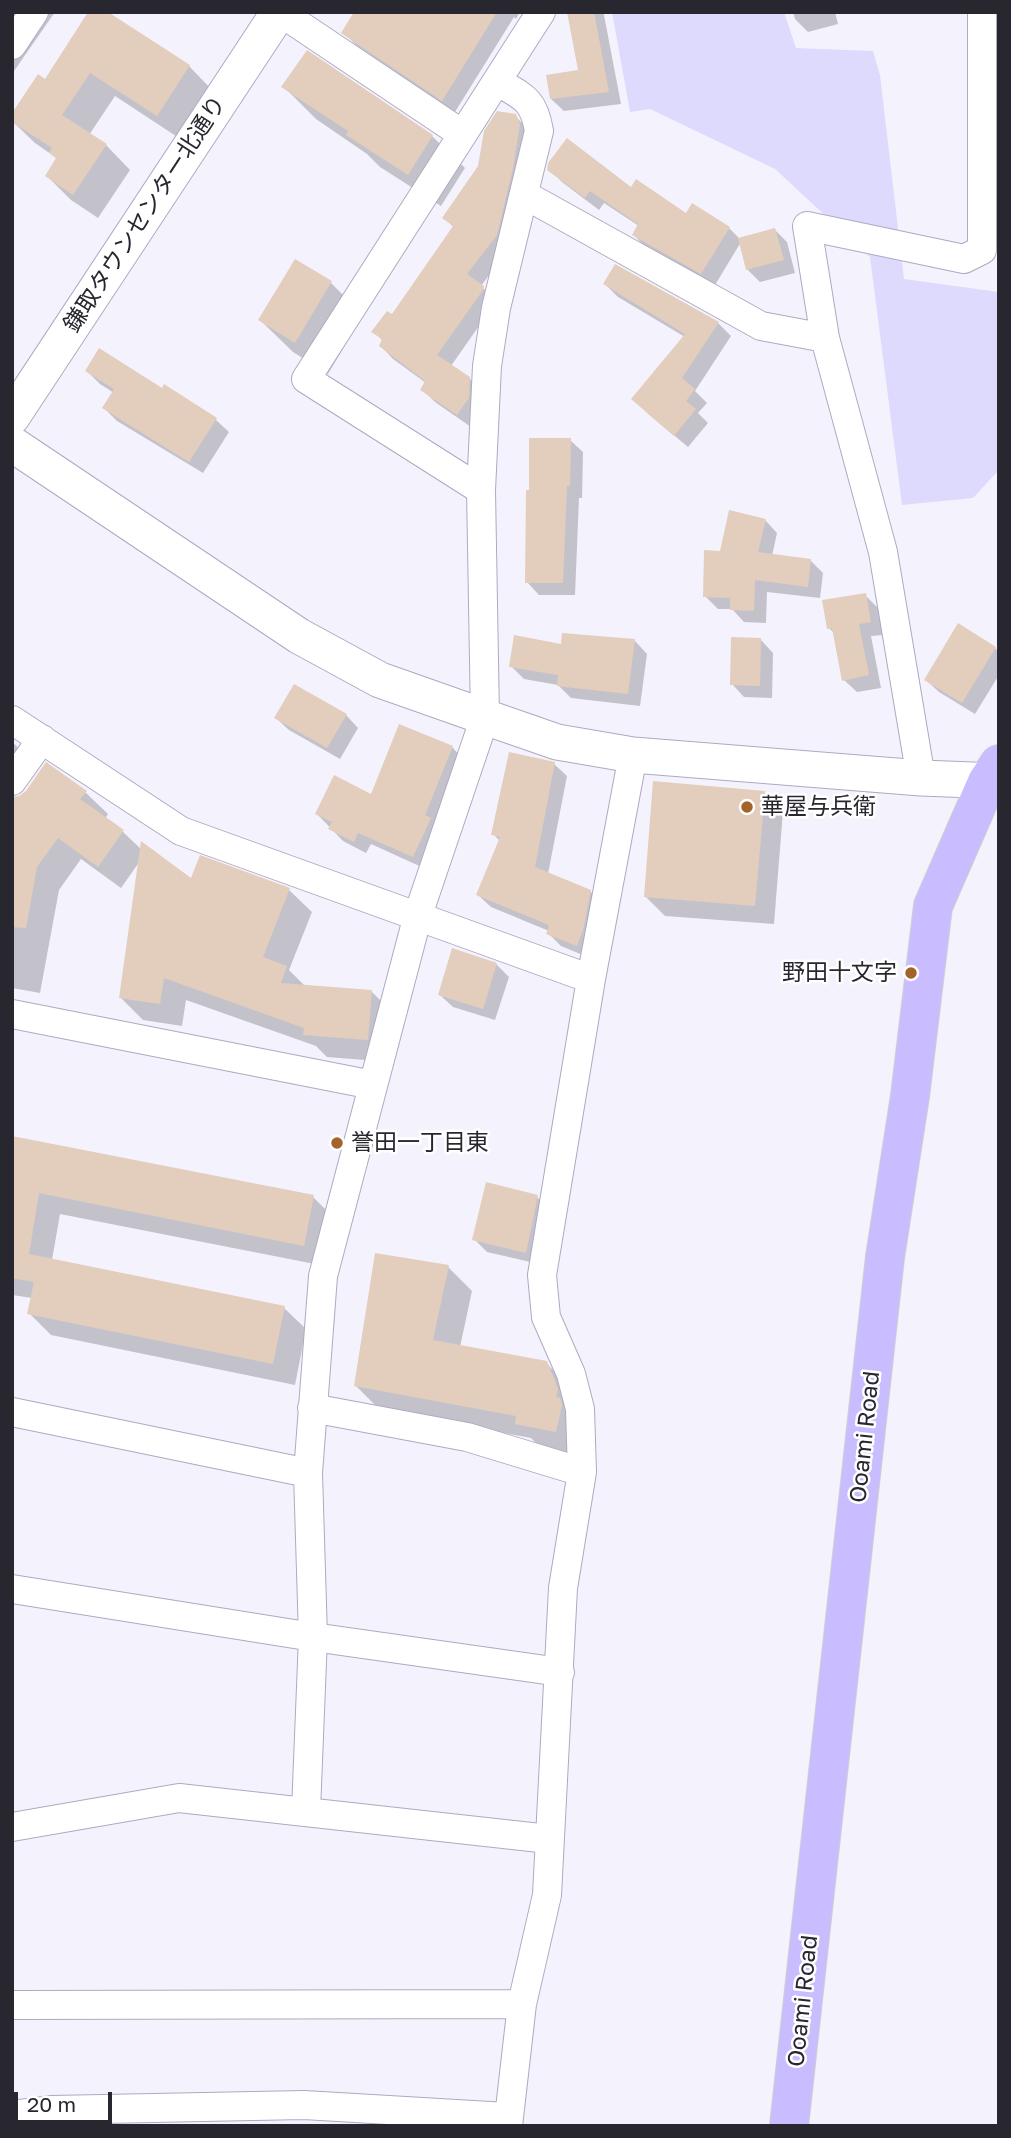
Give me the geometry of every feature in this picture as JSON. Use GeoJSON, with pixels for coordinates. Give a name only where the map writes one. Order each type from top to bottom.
{"type":"FeatureCollection","features":[{"type":"Feature","properties":{"kind":"main road","name":"Ooami Road"},"geometry":{"type":"LineString","coordinates":[[789,2126],[885,1257],[910,1096],[933,906],[995,775]]}},
{"type":"Feature","properties":{"kind":"street"},"geometry":{"type":"LineString","coordinates":[[12,45],[34,12]]}},
{"type":"Feature","properties":{"kind":"street"},"geometry":{"type":"LineString","coordinates":[[280,12],[462,134]]}},
{"type":"Feature","properties":{"kind":"street","name":"鎌取タウンセンター北通り"},"geometry":{"type":"LineString","coordinates":[[12,417],[280,12]]}},
{"type":"Feature","properties":{"kind":"street"},"geometry":{"type":"LineString","coordinates":[[481,490],[306,379],[541,12]]}},
{"type":"Feature","properties":{"kind":"street"},"geometry":{"type":"LineString","coordinates":[[921,778],[883,552],[825,338],[807,226],[964,259],[982,250],[982,12]]}},
{"type":"Feature","properties":{"kind":"street"},"geometry":{"type":"LineString","coordinates":[[306,1811],[313,1637],[308,1473],[323,1276],[418,915],[485,717],[481,490],[487,366],[496,308],[539,131],[536,111],[523,97],[498,82]]}},
{"type":"Feature","properties":{"kind":"street"},"geometry":{"type":"LineString","coordinates":[[525,195],[761,326],[825,338]]}},
{"type":"Feature","properties":{"kind":"street"},"geometry":{"type":"LineString","coordinates":[[12,444],[299,636],[380,680],[557,742],[633,755],[921,778],[995,775]]}},
{"type":"Feature","properties":{"kind":"street"},"geometry":{"type":"LineString","coordinates":[[12,720],[181,831],[591,979]]}},
{"type":"Feature","properties":{"kind":"street"},"geometry":{"type":"LineString","coordinates":[[12,782],[41,739]]}},
{"type":"Feature","properties":{"kind":"street"},"geometry":{"type":"LineString","coordinates":[[12,2115],[52,2110],[304,2105],[507,2122],[522,2004],[547,1895],[563,1588],[582,1472],[580,1409],[570,1374],[546,1317],[542,1275],[591,979],[633,755]]}},
{"type":"Feature","properties":{"kind":"street"},"geometry":{"type":"LineString","coordinates":[[12,1014],[373,1085]]}},
{"type":"Feature","properties":{"kind":"street"},"geometry":{"type":"LineString","coordinates":[[312,1408],[467,1437],[582,1472]]}},
{"type":"Feature","properties":{"kind":"street"},"geometry":{"type":"LineString","coordinates":[[12,1412],[308,1473]]}},
{"type":"Feature","properties":{"kind":"street"},"geometry":{"type":"LineString","coordinates":[[12,1589],[313,1637],[560,1672]]}},
{"type":"Feature","properties":{"kind":"street"},"geometry":{"type":"LineString","coordinates":[[12,1827],[179,1798],[549,1839]]}},
{"type":"Feature","properties":{"kind":"street"},"geometry":{"type":"LineString","coordinates":[[12,2005],[522,2004]]}},
{"type":"Feature","properties":{"kind":"shaded area"},"geometry":{"type":"Polygon","coordinates":[[[612,12],[784,12],[796,48],[873,51],[880,75],[904,279],[999,292],[999,470],[973,498],[902,505],[870,257],[775,169],[650,109],[630,112],[612,12]]]}},
{"type":"Feature","properties":{"kind":"building"},"geometry":{"type":"Polygon","coordinates":[[[88,12],[108,12],[190,65],[157,116],[90,73],[62,115],[107,144],[73,195],[45,176],[56,158],[49,153],[52,148],[12,122],[12,113],[38,74],[45,79],[88,12]]]}},
{"type":"Feature","properties":{"kind":"building"},"geometry":{"type":"Polygon","coordinates":[[[354,12],[497,12],[442,101],[341,33],[354,12]]]}},
{"type":"Feature","properties":{"kind":"building"},"geometry":{"type":"Polygon","coordinates":[[[567,12],[594,12],[609,92],[550,99],[546,75],[578,70],[567,12]]]}},
{"type":"Feature","properties":{"kind":"building"},"geometry":{"type":"Polygon","coordinates":[[[307,50],[433,135],[408,175],[346,135],[348,131],[281,87],[307,50]]]}},
{"type":"Feature","properties":{"kind":"building"},"geometry":{"type":"Polygon","coordinates":[[[497,111],[516,114],[520,124],[497,235],[467,274],[484,286],[483,290],[437,355],[470,377],[469,398],[457,415],[420,390],[425,381],[379,346],[382,339],[371,332],[387,311],[392,314],[453,226],[442,218],[478,166],[484,131],[497,111]]]}},
{"type":"Feature","properties":{"kind":"building"},"geometry":{"type":"Polygon","coordinates":[[[567,138],[631,187],[636,179],[686,213],[692,203],[730,227],[701,274],[632,235],[638,224],[590,191],[585,198],[547,170],[548,163],[567,138]]]}},
{"type":"Feature","properties":{"kind":"building"},"geometry":{"type":"Polygon","coordinates":[[[775,228],[784,260],[746,270],[738,238],[775,228]]]}},
{"type":"Feature","properties":{"kind":"building"},"geometry":{"type":"Polygon","coordinates":[[[295,259],[332,281],[295,343],[258,320],[295,259]]]}},
{"type":"Feature","properties":{"kind":"building"},"geometry":{"type":"Polygon","coordinates":[[[615,264],[719,322],[682,378],[695,389],[686,401],[696,409],[674,436],[631,399],[685,334],[603,284],[615,264]]]}},
{"type":"Feature","properties":{"kind":"building"},"geometry":{"type":"Polygon","coordinates":[[[99,348],[162,388],[164,384],[217,418],[189,462],[102,408],[114,389],[85,371],[99,348]]]}},
{"type":"Feature","properties":{"kind":"building"},"geometry":{"type":"Polygon","coordinates":[[[529,438],[571,438],[563,583],[525,583],[529,438]]]}},
{"type":"Feature","properties":{"kind":"building"},"geometry":{"type":"Polygon","coordinates":[[[729,510],[766,519],[758,552],[811,559],[808,587],[755,580],[754,611],[730,610],[730,598],[703,597],[704,550],[720,551],[729,510]]]}},
{"type":"Feature","properties":{"kind":"building"},"geometry":{"type":"Polygon","coordinates":[[[866,593],[871,622],[859,624],[869,675],[842,681],[832,628],[827,629],[822,600],[866,593]]]}},
{"type":"Feature","properties":{"kind":"building"},"geometry":{"type":"Polygon","coordinates":[[[958,623],[996,647],[962,703],[924,680],[958,623]]]}},
{"type":"Feature","properties":{"kind":"building"},"geometry":{"type":"Polygon","coordinates":[[[562,633],[635,639],[628,694],[557,686],[558,675],[509,667],[514,635],[561,644],[562,633]]]}},
{"type":"Feature","properties":{"kind":"building"},"geometry":{"type":"Polygon","coordinates":[[[731,637],[761,638],[760,686],[730,685],[731,637]]]}},
{"type":"Feature","properties":{"kind":"building"},"geometry":{"type":"Polygon","coordinates":[[[294,684],[347,714],[327,748],[274,718],[294,684]]]}},
{"type":"Feature","properties":{"kind":"building"},"geometry":{"type":"Polygon","coordinates":[[[399,724],[453,746],[425,815],[431,818],[413,857],[358,833],[354,842],[328,829],[332,822],[315,814],[334,775],[371,794],[399,724]]]}},
{"type":"Feature","properties":{"kind":"building"},"geometry":{"type":"Polygon","coordinates":[[[509,752],[555,762],[535,867],[591,890],[577,946],[546,934],[549,925],[476,895],[500,837],[491,835],[509,752]]]}},
{"type":"Feature","properties":{"kind":"building"},"geometry":{"type":"Polygon","coordinates":[[[46,762],[87,791],[80,799],[124,830],[98,867],[58,838],[37,867],[26,928],[12,927],[12,797],[26,791],[46,762]]]}},
{"type":"Feature","properties":{"kind":"building"},"geometry":{"type":"Polygon","coordinates":[[[653,781],[765,791],[755,906],[644,897],[653,781]]]}},
{"type":"Feature","properties":{"kind":"building"},"geometry":{"type":"Polygon","coordinates":[[[141,841],[191,878],[200,855],[290,888],[263,957],[287,966],[281,983],[372,990],[368,1040],[303,1035],[304,1028],[164,978],[160,1004],[119,998],[141,841]]]}},
{"type":"Feature","properties":{"kind":"building"},"geometry":{"type":"Polygon","coordinates":[[[452,948],[497,963],[483,1009],[438,995],[452,948]]]}},
{"type":"Feature","properties":{"kind":"building"},"geometry":{"type":"Polygon","coordinates":[[[12,1136],[314,1195],[304,1246],[39,1193],[29,1254],[285,1306],[273,1364],[27,1314],[34,1282],[12,1278],[12,1136]]]}},
{"type":"Feature","properties":{"kind":"building"},"geometry":{"type":"Polygon","coordinates":[[[486,1182],[538,1195],[526,1253],[472,1240],[486,1182]]]}},
{"type":"Feature","properties":{"kind":"building"},"geometry":{"type":"Polygon","coordinates":[[[375,1253],[449,1265],[433,1340],[547,1361],[558,1389],[556,1397],[560,1398],[562,1405],[556,1432],[515,1424],[516,1416],[354,1386],[375,1253]]]}},
{"type":"Feature","properties":{"kind":"place","name":"華屋与兵衛"},"geometry":{"type":"Point","coordinates":[747,807]}},
{"type":"Feature","properties":{"kind":"place","name":"野田十文字"},"geometry":{"type":"Point","coordinates":[911,973]}},
{"type":"Feature","properties":{"kind":"place","name":"誉田一丁目東"},"geometry":{"type":"Point","coordinates":[337,1143]}}]}
